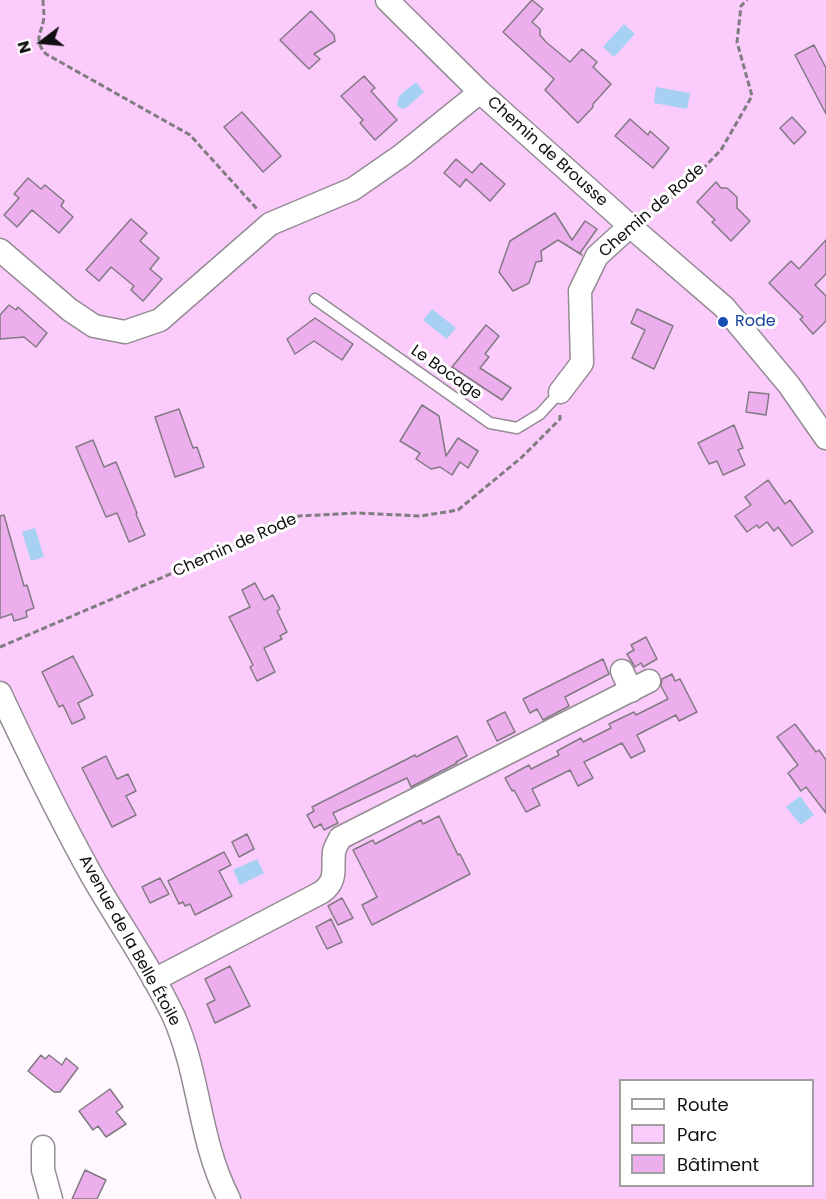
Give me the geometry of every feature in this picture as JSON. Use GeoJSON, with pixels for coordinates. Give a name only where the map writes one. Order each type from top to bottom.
{"type":"FeatureCollection","features":[{"type":"Feature","properties":{"kind":"street","name":"Chemin de Brousse"},"geometry":{"type":"LineString","coordinates":[[387,0],[480,92],[724,307],[789,385],[826,438]]}},
{"type":"Feature","properties":{"kind":"street"},"geometry":{"type":"LineString","coordinates":[[0,250],[70,310],[94,326],[125,332],[160,320],[270,224],[353,189],[402,155],[480,92]]}},
{"type":"Feature","properties":{"kind":"street","name":"Chemin de Rode"},"geometry":{"type":"LineString","coordinates":[[560,392],[582,363],[580,291],[597,256],[630,226]]}},
{"type":"Feature","properties":{"kind":"street"},"geometry":{"type":"LineString","coordinates":[[154,980],[329,887],[334,874],[334,849],[340,838],[634,681]]}},
{"type":"Feature","properties":{"kind":"street","name":"Avenue de la Belle Étoile"},"geometry":{"type":"LineString","coordinates":[[0,693],[74,843],[174,1018],[191,1065],[211,1156],[229,1199]]}},
{"type":"Feature","properties":{"kind":"street"},"geometry":{"type":"LineString","coordinates":[[43,1147],[43,1170],[51,1199]]}},
{"type":"Feature","properties":{"kind":"lane","name":"Le Bocage"},"geometry":{"type":"LineString","coordinates":[[315,299],[490,423],[517,428],[540,414],[560,392]]}},
{"type":"Feature","properties":{"kind":"path"},"geometry":{"type":"LineString","coordinates":[[42,0],[44,17],[39,36],[40,47],[46,54],[190,135],[270,224]]}},
{"type":"Feature","properties":{"kind":"path","name":"Chemin de Rode"},"geometry":{"type":"LineString","coordinates":[[630,226],[681,190],[721,150],[753,96],[737,42],[741,6],[747,0]]}},
{"type":"Feature","properties":{"kind":"path","name":"Chemin de Rode"},"geometry":{"type":"LineString","coordinates":[[0,647],[217,554],[299,516],[357,513],[422,516],[458,510],[522,457],[560,419],[560,392]]}},
{"type":"Feature","properties":{"kind":"green space"},"geometry":{"type":"Polygon","coordinates":[[[0,0],[826,0],[826,1199],[229,1199],[191,1065],[0,693],[0,0]]]}},
{"type":"Feature","properties":{"kind":"water"},"geometry":{"type":"Polygon","coordinates":[[[624,24],[635,34],[614,57],[603,47],[624,24]]]}},
{"type":"Feature","properties":{"kind":"water"},"geometry":{"type":"Polygon","coordinates":[[[416,82],[424,92],[406,108],[398,107],[400,96],[416,82]]]}},
{"type":"Feature","properties":{"kind":"water"},"geometry":{"type":"Polygon","coordinates":[[[656,87],[690,93],[687,109],[654,103],[656,87]]]}},
{"type":"Feature","properties":{"kind":"water"},"geometry":{"type":"Polygon","coordinates":[[[432,309],[456,328],[447,339],[423,320],[432,309]]]}},
{"type":"Feature","properties":{"kind":"water"},"geometry":{"type":"Polygon","coordinates":[[[35,528],[44,557],[31,561],[22,532],[35,528]]]}},
{"type":"Feature","properties":{"kind":"water"},"geometry":{"type":"Polygon","coordinates":[[[800,796],[814,815],[801,825],[786,807],[800,796]]]}},
{"type":"Feature","properties":{"kind":"water"},"geometry":{"type":"Polygon","coordinates":[[[257,859],[264,873],[240,885],[233,870],[257,859]]]}},
{"type":"Feature","properties":{"kind":"building"},"geometry":{"type":"Polygon","coordinates":[[[532,0],[543,9],[532,22],[540,29],[540,35],[546,42],[570,62],[582,49],[597,62],[593,67],[611,84],[578,123],[545,90],[554,79],[503,32],[532,0]]]}},
{"type":"Feature","properties":{"kind":"building"},"geometry":{"type":"Polygon","coordinates":[[[311,11],[334,35],[335,41],[314,54],[320,59],[309,69],[280,40],[311,11]]]}},
{"type":"Feature","properties":{"kind":"building"},"geometry":{"type":"Polygon","coordinates":[[[814,45],[826,68],[826,114],[795,55],[814,45]]]}},
{"type":"Feature","properties":{"kind":"building"},"geometry":{"type":"Polygon","coordinates":[[[364,76],[375,88],[371,91],[397,120],[375,140],[360,123],[363,120],[341,96],[364,76]]]}},
{"type":"Feature","properties":{"kind":"building"},"geometry":{"type":"Polygon","coordinates":[[[242,112],[281,156],[263,172],[224,127],[242,112]]]}},
{"type":"Feature","properties":{"kind":"building"},"geometry":{"type":"Polygon","coordinates":[[[792,117],[806,132],[794,144],[780,128],[792,117]]]}},
{"type":"Feature","properties":{"kind":"building"},"geometry":{"type":"Polygon","coordinates":[[[630,119],[648,135],[650,131],[669,148],[653,168],[615,136],[630,119]]]}},
{"type":"Feature","properties":{"kind":"building"},"geometry":{"type":"Polygon","coordinates":[[[456,159],[472,173],[481,163],[505,184],[490,201],[466,179],[460,187],[444,173],[456,159]]]}},
{"type":"Feature","properties":{"kind":"building"},"geometry":{"type":"Polygon","coordinates":[[[28,178],[41,189],[45,185],[64,201],[61,206],[73,217],[59,233],[32,210],[17,227],[4,215],[19,198],[14,194],[28,178]]]}},
{"type":"Feature","properties":{"kind":"building"},"geometry":{"type":"Polygon","coordinates":[[[716,182],[721,188],[727,188],[737,197],[737,208],[750,221],[731,241],[712,222],[715,220],[697,202],[716,182]]]}},
{"type":"Feature","properties":{"kind":"building"},"geometry":{"type":"Polygon","coordinates":[[[555,213],[572,240],[585,221],[597,229],[580,253],[582,255],[558,240],[541,251],[542,261],[536,262],[529,283],[513,291],[499,272],[510,241],[555,213]]]}},
{"type":"Feature","properties":{"kind":"building"},"geometry":{"type":"Polygon","coordinates":[[[131,219],[147,233],[140,241],[159,258],[150,269],[162,279],[143,301],[131,290],[134,286],[111,267],[99,281],[86,270],[131,219]]]}},
{"type":"Feature","properties":{"kind":"building"},"geometry":{"type":"Polygon","coordinates":[[[826,240],[826,274],[815,285],[826,296],[826,321],[813,334],[800,319],[803,317],[769,283],[791,261],[799,269],[826,240]]]}},
{"type":"Feature","properties":{"kind":"building"},"geometry":{"type":"Polygon","coordinates":[[[9,305],[16,310],[18,307],[47,333],[36,347],[24,337],[0,339],[0,315],[9,305]]]}},
{"type":"Feature","properties":{"kind":"building"},"geometry":{"type":"Polygon","coordinates":[[[637,309],[673,326],[654,369],[632,358],[645,330],[631,323],[637,309]]]}},
{"type":"Feature","properties":{"kind":"building"},"geometry":{"type":"Polygon","coordinates":[[[315,318],[353,344],[342,360],[314,341],[295,354],[287,339],[315,318]]]}},
{"type":"Feature","properties":{"kind":"building"},"geometry":{"type":"Polygon","coordinates":[[[486,325],[499,336],[485,354],[489,357],[480,368],[511,388],[502,400],[452,367],[486,325]]]}},
{"type":"Feature","properties":{"kind":"building"},"geometry":{"type":"Polygon","coordinates":[[[749,392],[769,394],[766,415],[746,412],[749,392]]]}},
{"type":"Feature","properties":{"kind":"building"},"geometry":{"type":"Polygon","coordinates":[[[422,405],[439,416],[446,456],[458,438],[478,451],[468,468],[460,462],[452,475],[440,467],[431,469],[416,459],[420,453],[400,441],[422,405]]]}},
{"type":"Feature","properties":{"kind":"building"},"geometry":{"type":"Polygon","coordinates":[[[179,409],[193,448],[197,447],[204,467],[175,477],[155,417],[179,409]]]}},
{"type":"Feature","properties":{"kind":"building"},"geometry":{"type":"Polygon","coordinates":[[[734,425],[743,448],[738,450],[745,465],[723,475],[717,461],[709,464],[698,443],[734,425]]]}},
{"type":"Feature","properties":{"kind":"building"},"geometry":{"type":"Polygon","coordinates":[[[93,440],[104,467],[116,462],[145,535],[129,542],[117,513],[106,517],[76,447],[93,440]]]}},
{"type":"Feature","properties":{"kind":"building"},"geometry":{"type":"Polygon","coordinates":[[[768,480],[785,504],[790,500],[813,532],[792,546],[778,527],[774,531],[767,522],[747,532],[735,516],[751,505],[745,497],[768,480]]]}},
{"type":"Feature","properties":{"kind":"building"},"geometry":{"type":"Polygon","coordinates":[[[4,515],[24,586],[27,585],[34,608],[26,611],[27,617],[14,621],[12,614],[0,618],[0,516],[4,515]]]}},
{"type":"Feature","properties":{"kind":"building"},"geometry":{"type":"Polygon","coordinates":[[[255,583],[264,600],[273,595],[280,609],[277,611],[287,632],[280,636],[282,639],[264,648],[275,672],[257,681],[250,667],[253,665],[229,617],[250,607],[242,590],[255,583]]]}},
{"type":"Feature","properties":{"kind":"building"},"geometry":{"type":"Polygon","coordinates":[[[646,637],[657,659],[643,667],[641,663],[635,667],[627,654],[634,650],[631,645],[646,637]]]}},
{"type":"Feature","properties":{"kind":"building"},"geometry":{"type":"Polygon","coordinates":[[[73,656],[93,695],[78,703],[85,718],[72,724],[63,705],[59,707],[42,672],[73,656]]]}},
{"type":"Feature","properties":{"kind":"building"},"geometry":{"type":"Polygon","coordinates":[[[603,659],[609,674],[565,697],[569,706],[543,720],[537,709],[530,713],[523,699],[603,659]]]}},
{"type":"Feature","properties":{"kind":"building"},"geometry":{"type":"Polygon","coordinates":[[[672,674],[675,681],[680,679],[697,712],[679,721],[676,715],[637,735],[645,751],[631,758],[622,743],[584,762],[593,778],[578,786],[570,770],[532,789],[540,805],[526,812],[505,778],[529,765],[531,769],[559,755],[557,751],[581,738],[583,742],[611,728],[609,724],[634,712],[636,715],[668,699],[661,686],[662,679],[672,674]]]}},
{"type":"Feature","properties":{"kind":"building"},"geometry":{"type":"Polygon","coordinates":[[[505,712],[515,732],[497,741],[487,721],[505,712]]]}},
{"type":"Feature","properties":{"kind":"building"},"geometry":{"type":"Polygon","coordinates":[[[795,724],[816,752],[819,750],[826,760],[826,813],[806,787],[801,791],[788,773],[798,765],[777,737],[795,724]]]}},
{"type":"Feature","properties":{"kind":"building"},"geometry":{"type":"Polygon","coordinates":[[[457,736],[467,756],[457,763],[411,787],[407,778],[333,813],[338,823],[324,830],[321,824],[314,828],[307,815],[314,811],[312,807],[457,736]]]}},
{"type":"Feature","properties":{"kind":"building"},"geometry":{"type":"Polygon","coordinates":[[[106,756],[117,779],[128,774],[136,791],[126,796],[136,815],[112,827],[82,768],[106,756]]]}},
{"type":"Feature","properties":{"kind":"building"},"geometry":{"type":"Polygon","coordinates":[[[439,816],[470,874],[372,925],[362,905],[377,897],[353,850],[373,840],[375,844],[421,820],[423,824],[439,816]]]}},
{"type":"Feature","properties":{"kind":"building"},"geometry":{"type":"Polygon","coordinates":[[[247,834],[254,849],[239,857],[232,842],[247,834]]]}},
{"type":"Feature","properties":{"kind":"building"},"geometry":{"type":"Polygon","coordinates":[[[224,852],[231,865],[219,871],[232,896],[195,915],[190,904],[185,906],[183,902],[179,904],[168,881],[224,852]]]}},
{"type":"Feature","properties":{"kind":"building"},"geometry":{"type":"Polygon","coordinates":[[[160,878],[169,894],[150,903],[142,887],[160,878]]]}},
{"type":"Feature","properties":{"kind":"building"},"geometry":{"type":"Polygon","coordinates":[[[342,898],[353,918],[338,925],[328,906],[342,898]]]}},
{"type":"Feature","properties":{"kind":"building"},"geometry":{"type":"Polygon","coordinates":[[[331,919],[342,942],[327,949],[316,927],[331,919]]]}},
{"type":"Feature","properties":{"kind":"building"},"geometry":{"type":"Polygon","coordinates":[[[230,966],[250,1006],[215,1023],[207,1004],[215,1000],[205,979],[230,966]]]}},
{"type":"Feature","properties":{"kind":"building"},"geometry":{"type":"Polygon","coordinates":[[[41,1055],[45,1059],[49,1055],[62,1065],[66,1058],[78,1068],[60,1092],[54,1092],[28,1071],[41,1055]]]}},
{"type":"Feature","properties":{"kind":"building"},"geometry":{"type":"Polygon","coordinates":[[[110,1089],[123,1107],[116,1112],[126,1124],[106,1137],[98,1126],[93,1130],[79,1111],[110,1089]]]}},
{"type":"Feature","properties":{"kind":"building"},"geometry":{"type":"Polygon","coordinates":[[[85,1170],[106,1180],[97,1199],[72,1199],[85,1170]]]}},
{"type":"Feature","properties":{"kind":"place","name":"Rode"},"geometry":{"type":"Point","coordinates":[723,322]}}]}
